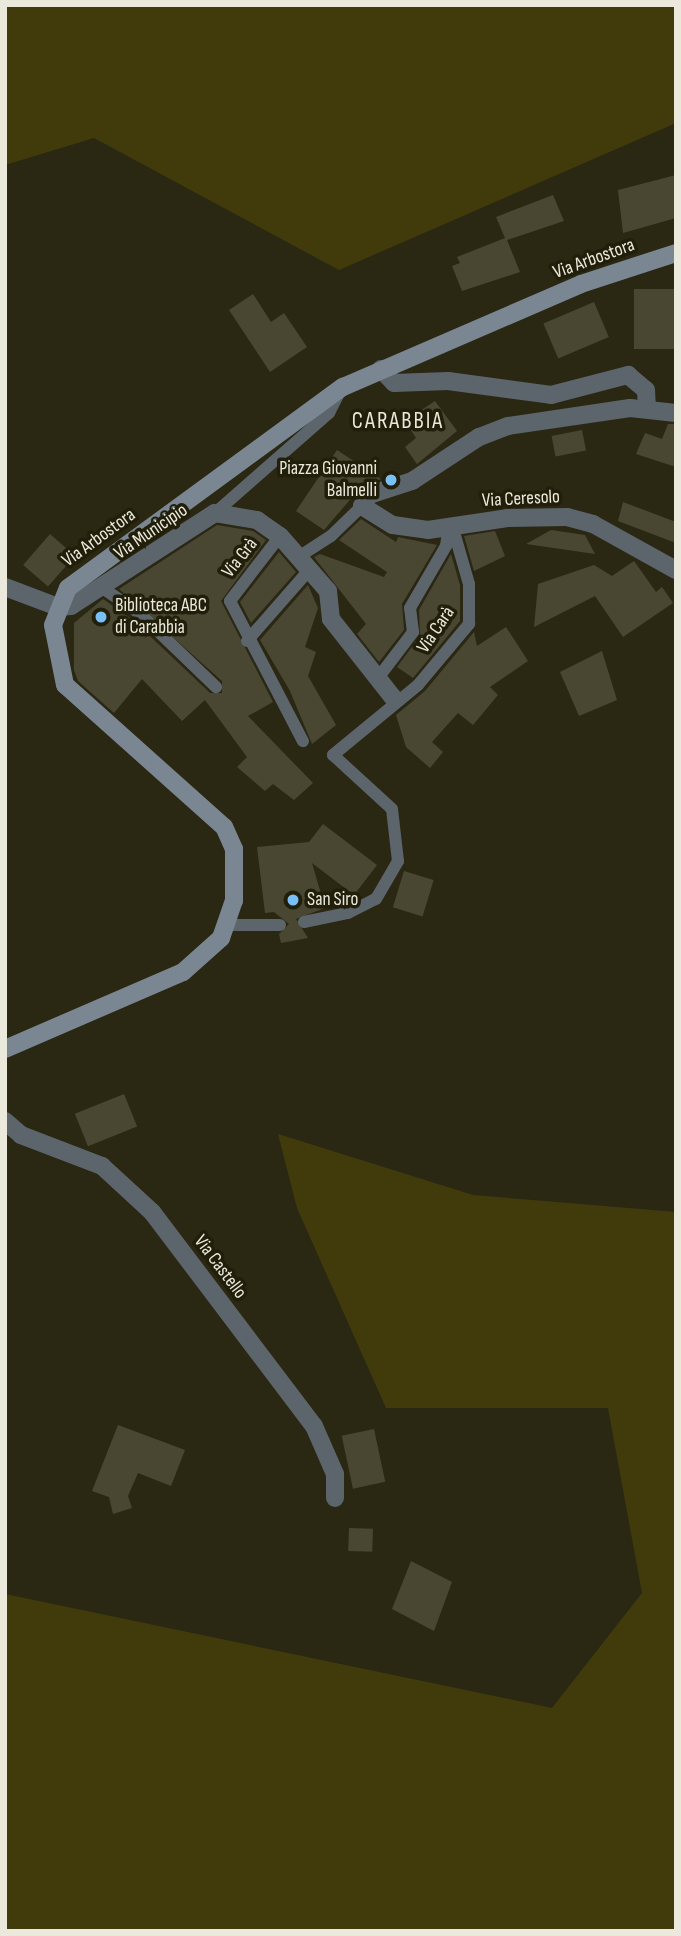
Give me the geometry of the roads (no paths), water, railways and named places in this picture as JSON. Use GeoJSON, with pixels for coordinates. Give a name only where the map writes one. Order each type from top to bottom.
{"type":"FeatureCollection","features":[{"type":"Feature","properties":{"kind":"street","name":"Via Arbostora"},"geometry":{"type":"LineString","coordinates":[[5,1049],[183,972],[204,957],[226,925],[236,873],[223,827],[65,685],[54,643],[58,607],[68,588],[84,573],[343,387],[581,284],[676,253]]}},
{"type":"Feature","properties":{"kind":"street"},"geometry":{"type":"LineString","coordinates":[[381,369],[394,383],[448,381],[551,394],[628,375],[646,390],[648,409]]}},
{"type":"Feature","properties":{"kind":"street"},"geometry":{"type":"LineString","coordinates":[[362,506],[369,495],[421,477],[479,437],[508,426],[648,409],[676,413]]}},
{"type":"Feature","properties":{"kind":"street","name":"Via Ceresolo"},"geometry":{"type":"LineString","coordinates":[[362,506],[393,525],[428,530],[450,525],[567,517],[593,524],[676,570]]}},
{"type":"Feature","properties":{"kind":"street","name":"Via Municipio"},"geometry":{"type":"LineString","coordinates":[[58,607],[104,589],[215,513],[257,520],[280,536],[328,591],[331,619],[395,701]]}},
{"type":"Feature","properties":{"kind":"street"},"geometry":{"type":"LineString","coordinates":[[5,587],[58,607]]}},
{"type":"Feature","properties":{"kind":"street","name":"Via Castello"},"geometry":{"type":"LineString","coordinates":[[5,1121],[21,1135],[102,1166],[152,1212],[314,1426],[335,1474],[335,1498]]}},
{"type":"Feature","properties":{"kind":"lane"},"geometry":{"type":"LineString","coordinates":[[215,513],[328,413],[343,387]]}},
{"type":"Feature","properties":{"kind":"lane"},"geometry":{"type":"LineString","coordinates":[[303,741],[247,641],[305,563],[362,506]]}},
{"type":"Feature","properties":{"kind":"lane"},"geometry":{"type":"LineString","coordinates":[[378,678],[413,632],[410,608],[446,546],[450,525]]}},
{"type":"Feature","properties":{"kind":"lane","name":"Via Carà"},"geometry":{"type":"LineString","coordinates":[[304,922],[348,913],[376,899],[389,883],[398,851],[392,809],[333,755],[445,657],[472,617],[470,584],[450,525]]}},
{"type":"Feature","properties":{"kind":"lane","name":"Via Grà"},"geometry":{"type":"LineString","coordinates":[[247,641],[230,601],[280,536]]}},
{"type":"Feature","properties":{"kind":"lane"},"geometry":{"type":"LineString","coordinates":[[104,589],[139,613],[216,687]]}},
{"type":"Feature","properties":{"kind":"lane"},"geometry":{"type":"LineString","coordinates":[[226,925],[279,925]]}},
{"type":"Feature","properties":{"kind":"place","name":"Piazza Giovanni Balmelli"},"geometry":{"type":"Point","coordinates":[391,480]}},
{"type":"Feature","properties":{"kind":"place","name":"Biblioteca ABC di Carabbia"},"geometry":{"type":"Point","coordinates":[101,617]}},
{"type":"Feature","properties":{"kind":"place","name":"San Siro"},"geometry":{"type":"Point","coordinates":[293,900]}},
{"type":"Feature","properties":{"kind":"district","name":"CARABBIA"},"geometry":{"type":"Point","coordinates":[398,421]}}]}
